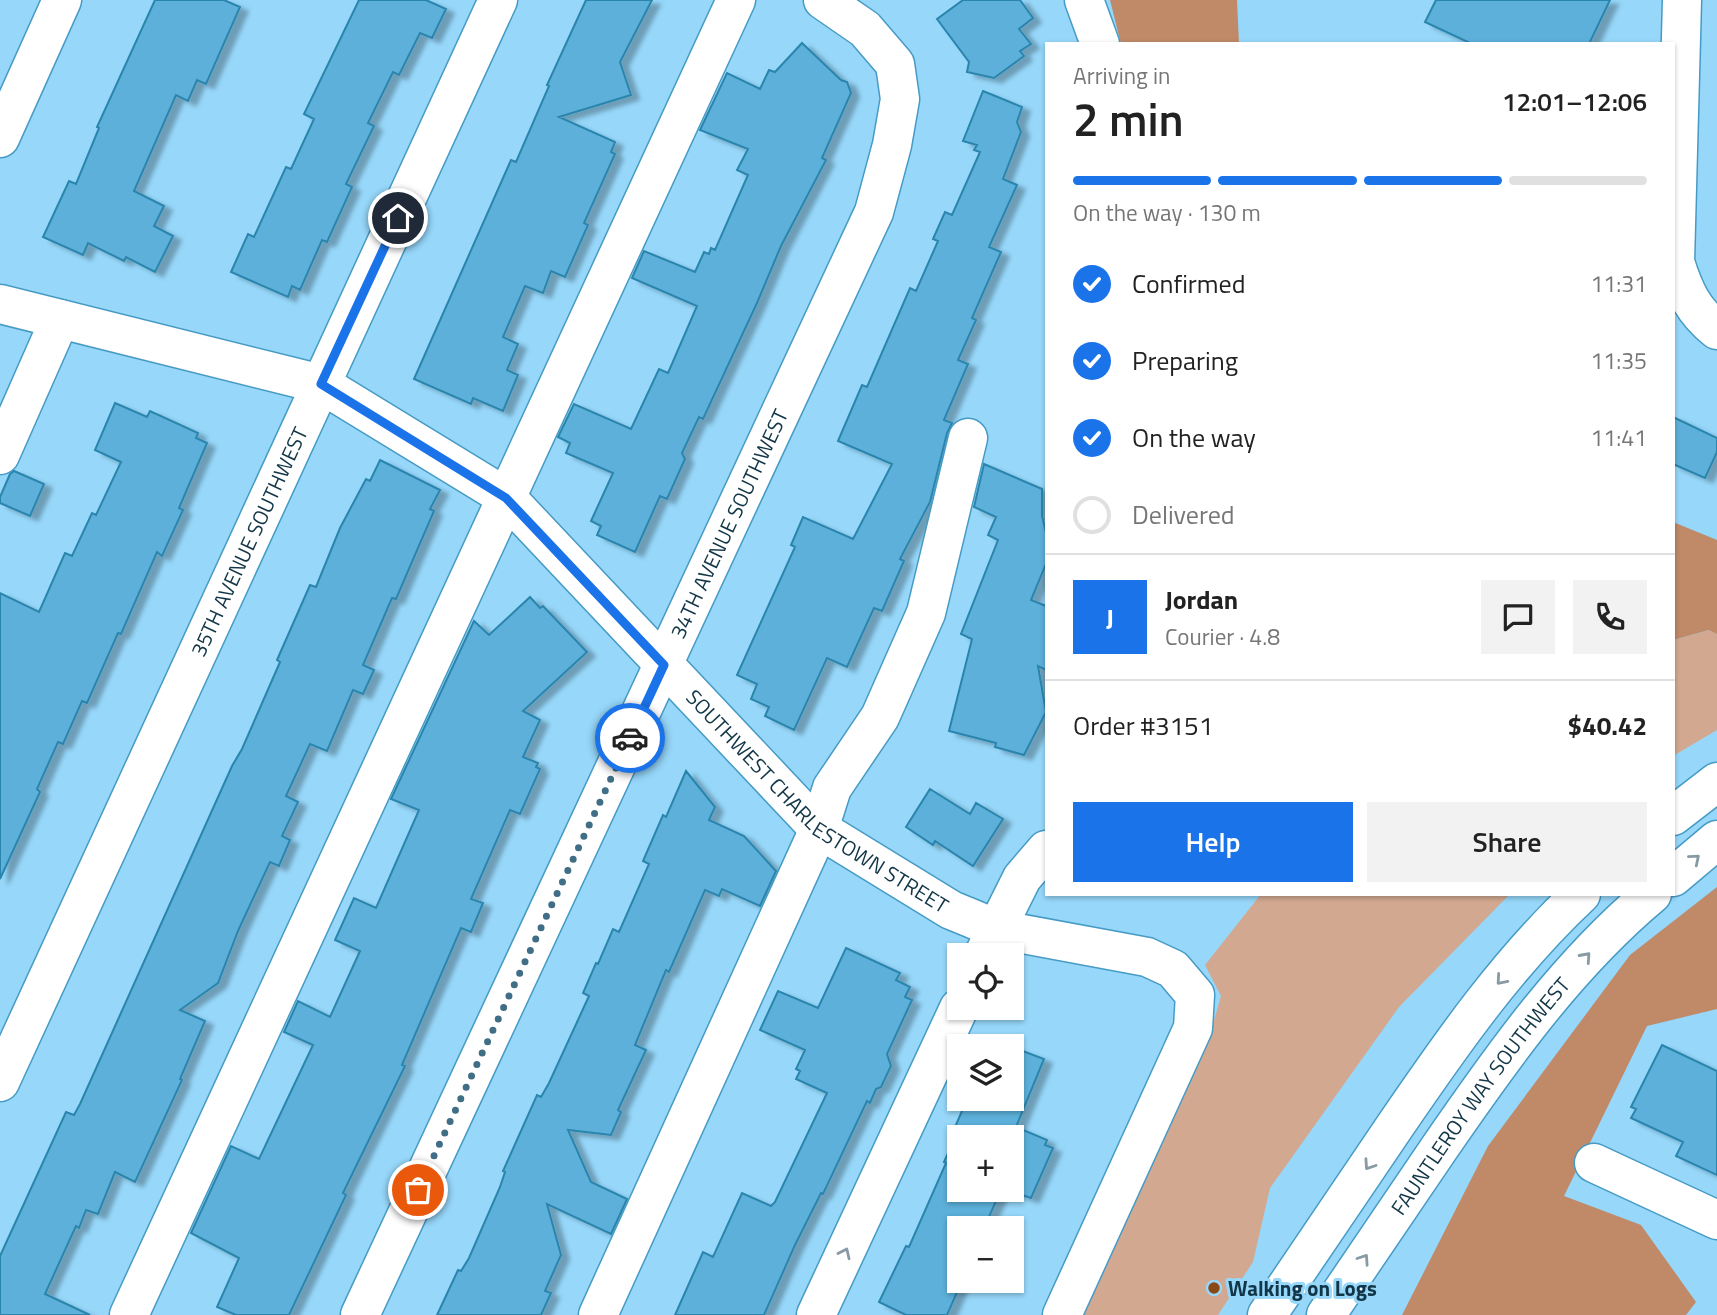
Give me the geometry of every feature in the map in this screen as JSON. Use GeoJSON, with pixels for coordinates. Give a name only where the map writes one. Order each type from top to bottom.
{"type":"FeatureCollection","features":[{"type":"Feature","properties":{"kind":"main road"},"geometry":{"type":"LineString","coordinates":[[0,138],[62,0]]}},
{"type":"Feature","properties":{"kind":"main road","name":"35TH AVENUE SOUTHWEST"},"geometry":{"type":"LineString","coordinates":[[0,1082],[498,0]]}},
{"type":"Feature","properties":{"kind":"main road"},"geometry":{"type":"LineString","coordinates":[[129,1315],[736,0]]}},
{"type":"Feature","properties":{"kind":"main road","name":"34TH AVENUE SOUTHWEST"},"geometry":{"type":"LineString","coordinates":[[360,1315],[874,212],[892,145],[900,99],[895,64],[865,30],[823,0]]}},
{"type":"Feature","properties":{"kind":"main road"},"geometry":{"type":"LineString","coordinates":[[1084,0],[1099,42]]}},
{"type":"Feature","properties":{"kind":"main road"},"geometry":{"type":"LineString","coordinates":[[1682,0],[1675,262],[1693,306],[1702,318],[1717,330]]}},
{"type":"Feature","properties":{"kind":"main road","name":"SOUTHWEST CHARLESTOWN STREET"},"geometry":{"type":"LineString","coordinates":[[0,304],[321,384],[506,498],[819,829],[951,910],[989,942],[1147,957],[1172,969],[1195,995],[1193,1028],[1062,1315]]}},
{"type":"Feature","properties":{"kind":"main road"},"geometry":{"type":"LineString","coordinates":[[0,455],[60,319]]}},
{"type":"Feature","properties":{"kind":"main road"},"geometry":{"type":"LineString","coordinates":[[598,1315],[819,829],[832,788],[880,717],[926,613],[968,438]]}},
{"type":"Feature","properties":{"kind":"main road"},"geometry":{"type":"LineString","coordinates":[[1675,814],[1717,782]]}},
{"type":"Feature","properties":{"kind":"main road"},"geometry":{"type":"LineString","coordinates":[[1675,875],[1717,841]]}},
{"type":"Feature","properties":{"kind":"main road"},"geometry":{"type":"LineString","coordinates":[[989,942],[1021,878],[1045,851]]}},
{"type":"Feature","properties":{"kind":"main road"},"geometry":{"type":"LineString","coordinates":[[1267,1315],[1457,1037],[1490,993],[1579,896]]}},
{"type":"Feature","properties":{"kind":"main road","name":"FAUNTLEROY WAY SOUTHWEST"},"geometry":{"type":"LineString","coordinates":[[1326,1315],[1482,1086],[1530,1023],[1591,951],[1650,896]]}},
{"type":"Feature","properties":{"kind":"main road"},"geometry":{"type":"LineString","coordinates":[[816,1315],[953,1020]]}},
{"type":"Feature","properties":{"kind":"main road"},"geometry":{"type":"LineString","coordinates":[[1594,1163],[1717,1220]]}},
{"type":"Feature","properties":{"kind":"shaded area"},"geometry":{"type":"Polygon","coordinates":[[[1110,0],[1237,0],[1239,42],[1120,42],[1110,0]]]}},
{"type":"Feature","properties":{"kind":"shaded area"},"geometry":{"type":"Polygon","coordinates":[[[1675,523],[1717,540],[1717,634],[1709,630],[1675,639],[1675,523]]]}},
{"type":"Feature","properties":{"kind":"shaded area"},"geometry":{"type":"Polygon","coordinates":[[[1710,630],[1717,634],[1717,730],[1675,755],[1675,639],[1710,630]]]}},
{"type":"Feature","properties":{"kind":"shaded area"},"geometry":{"type":"Polygon","coordinates":[[[1717,887],[1717,1009],[1647,1026],[1564,1196],[1641,1225],[1696,1302],[1686,1315],[1402,1315],[1488,1146],[1630,955],[1717,887]]]}},
{"type":"Feature","properties":{"kind":"shaded area"},"geometry":{"type":"Polygon","coordinates":[[[1259,896],[1508,896],[1399,1007],[1270,1188],[1253,1262],[1218,1315],[1081,1315],[1209,1038],[1221,996],[1205,965],[1259,896]]]}},
{"type":"Feature","properties":{"kind":"building"},"geometry":{"type":"Polygon","coordinates":[[[155,0],[224,0],[240,7],[206,84],[197,80],[188,101],[176,95],[134,191],[164,206],[154,226],[173,236],[155,272],[126,257],[124,261],[88,243],[83,255],[43,237],[69,181],[76,184],[99,128],[97,127],[155,0]]]}},
{"type":"Feature","properties":{"kind":"building"},"geometry":{"type":"Polygon","coordinates":[[[359,0],[426,0],[446,9],[432,38],[420,33],[399,75],[393,72],[368,123],[374,126],[346,184],[352,187],[327,242],[322,240],[300,290],[292,286],[288,297],[231,272],[248,234],[254,237],[286,167],[291,169],[314,119],[304,114],[359,0]]]}},
{"type":"Feature","properties":{"kind":"building"},"geometry":{"type":"Polygon","coordinates":[[[586,0],[652,0],[620,62],[631,95],[559,117],[615,142],[611,152],[615,154],[584,223],[588,225],[565,277],[551,271],[543,293],[525,286],[503,337],[518,344],[507,370],[518,375],[503,411],[473,398],[471,404],[414,379],[511,160],[516,162],[586,0]]]}},
{"type":"Feature","properties":{"kind":"building"},"geometry":{"type":"Polygon","coordinates":[[[963,0],[1020,0],[1033,18],[1019,29],[1031,44],[1020,51],[1024,56],[994,78],[967,72],[969,62],[937,19],[963,0]]]}},
{"type":"Feature","properties":{"kind":"building"},"geometry":{"type":"Polygon","coordinates":[[[1436,0],[1610,0],[1590,42],[1468,42],[1425,22],[1436,0]]]}},
{"type":"Feature","properties":{"kind":"building"},"geometry":{"type":"Polygon","coordinates":[[[802,43],[841,80],[847,82],[851,93],[822,158],[826,160],[781,246],[703,419],[699,417],[682,453],[685,459],[667,499],[660,496],[635,552],[597,535],[601,526],[591,521],[613,473],[566,453],[570,443],[558,437],[574,404],[631,429],[659,369],[668,373],[697,306],[632,278],[644,251],[695,272],[704,252],[709,254],[711,248],[715,250],[748,175],[737,170],[748,149],[700,130],[727,73],[760,89],[769,70],[775,72],[802,43]]]}},
{"type":"Feature","properties":{"kind":"building"},"geometry":{"type":"Polygon","coordinates":[[[983,91],[1022,107],[1017,122],[1021,132],[1003,179],[1017,185],[989,247],[1001,252],[972,318],[976,320],[958,360],[968,364],[944,420],[952,423],[947,433],[930,502],[900,559],[904,561],[882,611],[874,608],[847,667],[827,658],[794,730],[765,716],[769,707],[751,699],[757,684],[737,675],[795,547],[791,545],[803,517],[853,539],[892,464],[838,441],[862,385],[867,387],[910,288],[916,291],[938,241],[933,239],[945,212],[952,215],[980,152],[974,150],[977,145],[963,141],[983,91]]]}},
{"type":"Feature","properties":{"kind":"building"},"geometry":{"type":"Polygon","coordinates":[[[115,403],[147,417],[150,411],[198,433],[196,438],[207,443],[179,508],[183,510],[162,556],[157,552],[87,703],[82,701],[63,744],[58,742],[37,789],[40,792],[0,879],[0,593],[39,612],[65,553],[72,556],[92,513],[96,515],[121,462],[95,450],[115,403]]]}},
{"type":"Feature","properties":{"kind":"building"},"geometry":{"type":"Polygon","coordinates":[[[1675,418],[1717,438],[1717,452],[1705,478],[1675,465],[1675,418]]]}},
{"type":"Feature","properties":{"kind":"building"},"geometry":{"type":"Polygon","coordinates":[[[380,460],[440,490],[430,509],[434,511],[396,599],[392,598],[363,665],[374,670],[363,694],[353,690],[327,751],[310,744],[286,796],[298,802],[282,836],[290,840],[279,866],[270,862],[238,931],[218,983],[180,1010],[205,1021],[180,1079],[182,1080],[135,1182],[115,1172],[98,1214],[86,1210],[79,1228],[76,1226],[45,1294],[90,1315],[0,1315],[0,1256],[66,1112],[74,1115],[80,1104],[242,749],[310,585],[316,587],[340,528],[366,479],[370,481],[380,460]]]}},
{"type":"Feature","properties":{"kind":"building"},"geometry":{"type":"Polygon","coordinates":[[[984,464],[1042,489],[1045,566],[1031,600],[1045,606],[1045,670],[1038,666],[1045,714],[1024,755],[995,747],[996,743],[949,731],[972,639],[961,634],[998,540],[988,535],[996,517],[974,507],[984,464]]]}},
{"type":"Feature","properties":{"kind":"building"},"geometry":{"type":"Polygon","coordinates":[[[14,471],[44,484],[30,516],[0,503],[10,474],[14,471]]]}},
{"type":"Feature","properties":{"kind":"building"},"geometry":{"type":"Polygon","coordinates":[[[530,597],[540,608],[543,606],[587,652],[523,711],[540,720],[523,757],[538,763],[536,767],[540,769],[520,814],[510,810],[471,899],[483,903],[471,932],[461,928],[402,1065],[405,1066],[343,1193],[346,1195],[289,1315],[236,1315],[217,1307],[239,1258],[191,1233],[231,1146],[259,1159],[313,1045],[284,1032],[298,1001],[330,1017],[360,951],[335,940],[354,898],[376,908],[419,810],[391,799],[474,621],[489,635],[530,597]]]}},
{"type":"Feature","properties":{"kind":"building"},"geometry":{"type":"Polygon","coordinates":[[[686,771],[715,807],[709,820],[744,836],[776,871],[760,906],[722,889],[719,896],[705,890],[669,972],[666,970],[635,1045],[646,1050],[618,1110],[621,1112],[611,1135],[568,1130],[591,1182],[627,1199],[611,1234],[547,1204],[561,1255],[545,1291],[551,1293],[541,1315],[437,1315],[458,1270],[461,1271],[469,1258],[500,1187],[505,1172],[503,1171],[537,1095],[541,1097],[549,1083],[589,996],[583,993],[596,963],[598,964],[613,929],[619,932],[649,864],[643,861],[686,771]]]}},
{"type":"Feature","properties":{"kind":"building"},"geometry":{"type":"Polygon","coordinates":[[[930,789],[970,814],[976,803],[1003,819],[973,866],[935,841],[933,845],[906,827],[930,789]]]}},
{"type":"Feature","properties":{"kind":"building"},"geometry":{"type":"Polygon","coordinates":[[[846,948],[900,973],[896,980],[910,987],[905,997],[912,1000],[887,1054],[891,1066],[881,1087],[876,1089],[870,1103],[867,1101],[823,1194],[821,1193],[795,1245],[764,1315],[675,1315],[703,1252],[713,1257],[742,1193],[771,1206],[775,1202],[827,1093],[796,1079],[800,1071],[796,1069],[805,1050],[760,1030],[778,991],[818,1008],[846,948]]]}},
{"type":"Feature","properties":{"kind":"building"},"geometry":{"type":"Polygon","coordinates":[[[1662,1045],[1717,1071],[1717,1175],[1676,1156],[1683,1142],[1631,1118],[1636,1109],[1631,1107],[1662,1045]]]}},
{"type":"Feature","properties":{"kind":"building"},"geometry":{"type":"Polygon","coordinates":[[[1024,1052],[1044,1059],[1024,1108],[1024,1052]]]}},
{"type":"Feature","properties":{"kind":"building"},"geometry":{"type":"Polygon","coordinates":[[[962,1111],[1023,1111],[1017,1125],[956,1125],[962,1111]]]}},
{"type":"Feature","properties":{"kind":"building"},"geometry":{"type":"Polygon","coordinates":[[[1024,1130],[1047,1140],[1045,1145],[1053,1148],[1031,1198],[1024,1196],[1024,1130]]]}},
{"type":"Feature","properties":{"kind":"building"},"geometry":{"type":"Polygon","coordinates":[[[947,1155],[947,1202],[996,1202],[989,1216],[947,1216],[947,1293],[957,1293],[947,1315],[906,1315],[879,1302],[906,1246],[909,1247],[946,1163],[944,1162],[947,1155]]]}},
{"type":"Feature","properties":{"kind":"way so far"},"geometry":{"type":"LineString","coordinates":[[418,1190],[630,738]]}},
{"type":"Feature","properties":{"kind":"place","name":"Walking on Logs"},"geometry":{"type":"Point","coordinates":[1214,1288]}},
{"type":"Feature","properties":{"kind":"route"},"geometry":{"type":"LineString","coordinates":[[398,218],[321,384],[506,498],[664,665],[630,738]]}}]}
